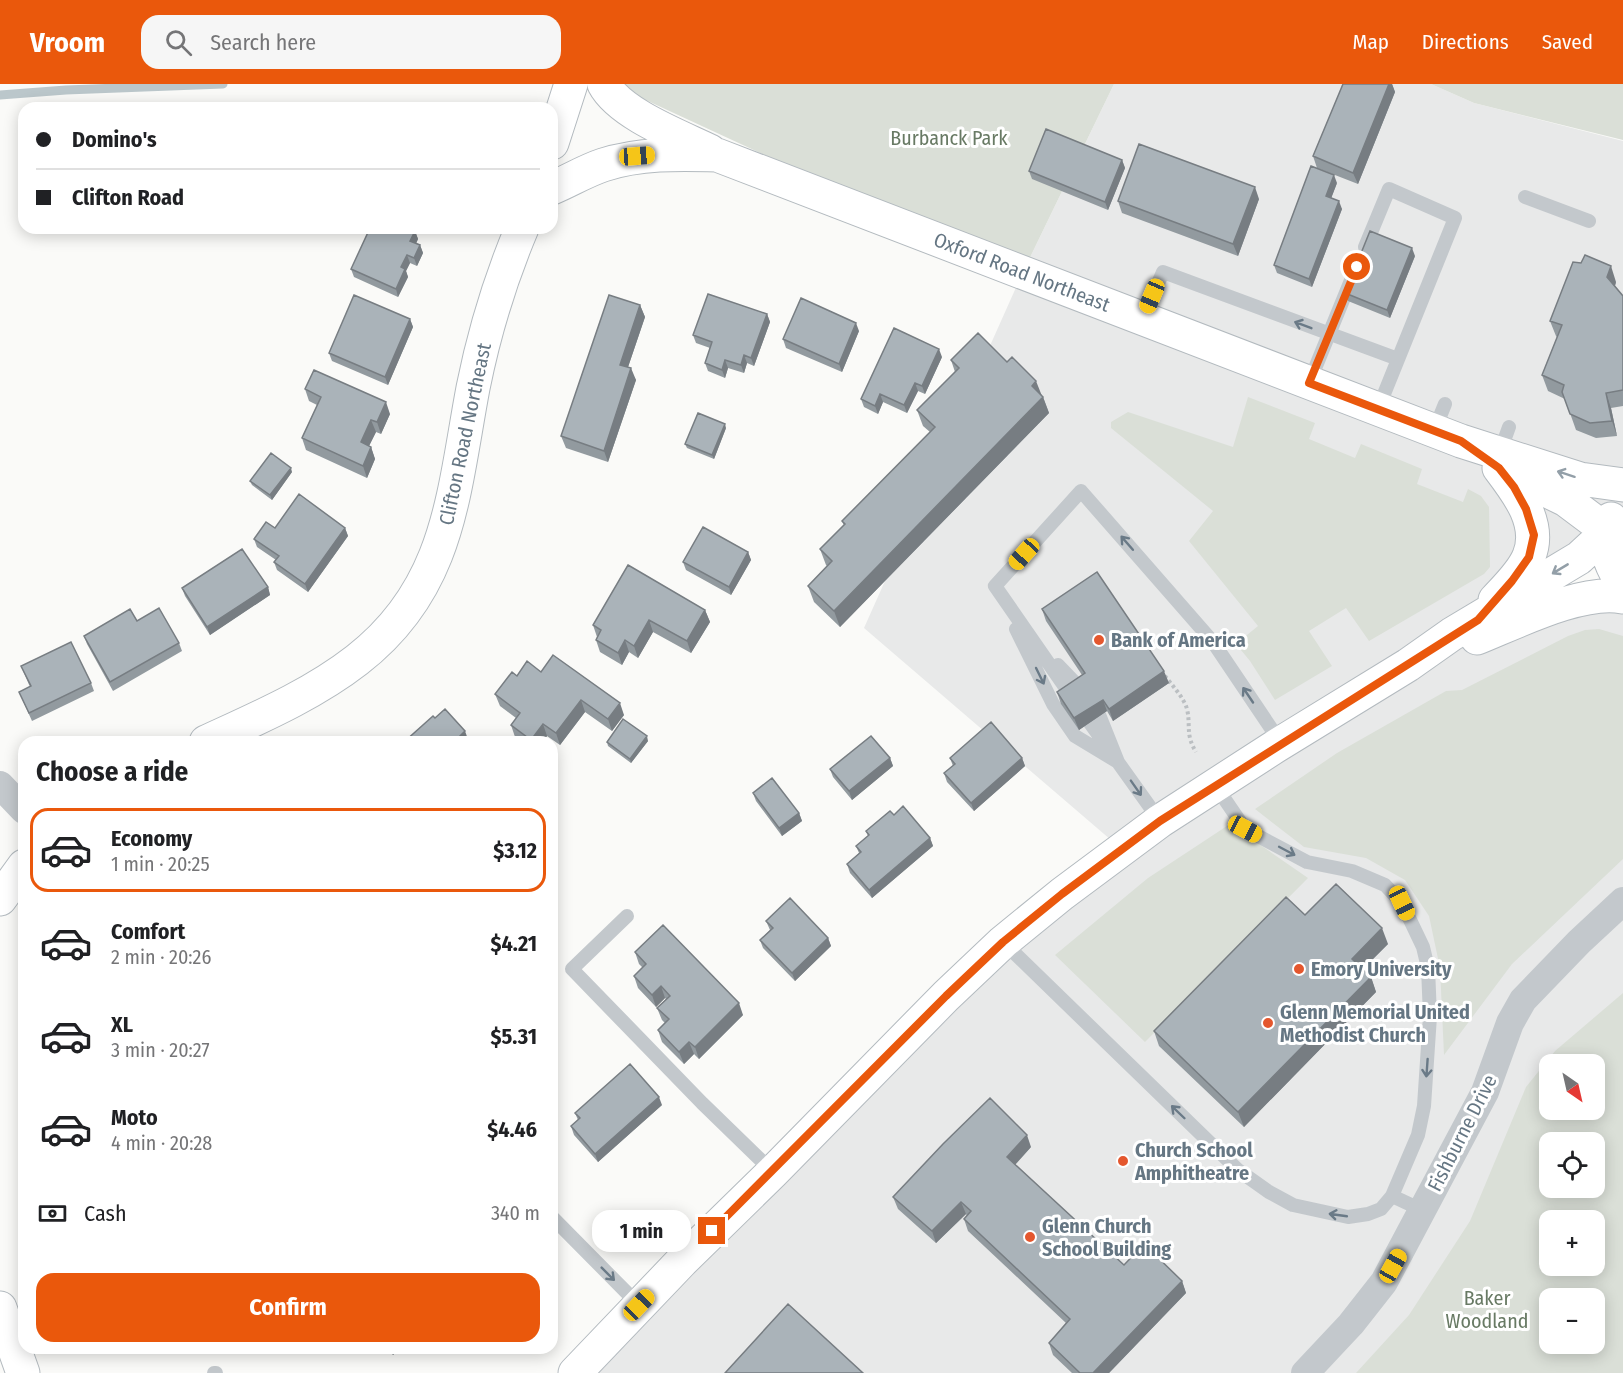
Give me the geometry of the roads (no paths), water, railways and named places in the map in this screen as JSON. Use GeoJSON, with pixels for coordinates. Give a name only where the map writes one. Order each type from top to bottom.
{"type":"FeatureCollection","features":[{"type":"Feature","properties":{"kind":"street"},"geometry":{"type":"LineString","coordinates":[[558,124],[571,84]]}},
{"type":"Feature","properties":{"kind":"street","name":"Oxford Road Northeast"},"geometry":{"type":"LineString","coordinates":[[604,84],[624,108],[717,155],[1378,409],[1446,425],[1580,479],[1623,485]]}},
{"type":"Feature","properties":{"kind":"street","name":"Oxford Road Northeast"},"geometry":{"type":"LineString","coordinates":[[558,185],[602,165],[637,156],[674,153],[717,155]]}},
{"type":"Feature","properties":{"kind":"street","name":"Clifton Road Northeast"},"geometry":{"type":"LineString","coordinates":[[218,736],[329,680],[379,641],[413,601],[434,563],[450,516],[493,303],[519,234]]}},
{"type":"Feature","properties":{"kind":"street"},"geometry":{"type":"LineString","coordinates":[[1478,620],[1512,581],[1529,557],[1534,535],[1526,509],[1514,487],[1503,449]]}},
{"type":"Feature","properties":{"kind":"street","name":"Oxford Road Northeast"},"geometry":{"type":"LineString","coordinates":[[1503,449],[1606,532]]}},
{"type":"Feature","properties":{"kind":"street"},"geometry":{"type":"LineString","coordinates":[[574,1373],[682,1261],[946,996],[1003,942],[1062,894],[1160,821],[1579,558],[1606,532],[1618,506],[1623,501]]}},
{"type":"Feature","properties":{"kind":"street"},"geometry":{"type":"LineString","coordinates":[[1606,532],[1608,560],[1623,584]]}},
{"type":"Feature","properties":{"kind":"street"},"geometry":{"type":"LineString","coordinates":[[1408,665],[1573,600],[1592,596],[1623,597]]}},
{"type":"Feature","properties":{"kind":"street"},"geometry":{"type":"LineString","coordinates":[[0,785],[18,804]]}},
{"type":"Feature","properties":{"kind":"street"},"geometry":{"type":"LineString","coordinates":[[0,899],[18,874]]}},
{"type":"Feature","properties":{"kind":"street","name":"Fishburne Drive"},"geometry":{"type":"LineString","coordinates":[[1305,1373],[1351,1324],[1384,1282],[1485,1092],[1510,1023],[1523,1000],[1579,942],[1623,901]]}},
{"type":"Feature","properties":{"kind":"street"},"geometry":{"type":"LineString","coordinates":[[0,1308],[23,1373]]}},
{"type":"Feature","properties":{"kind":"lane"},"geometry":{"type":"LineString","coordinates":[[1309,383],[1389,189],[1455,218],[1378,409]]}},
{"type":"Feature","properties":{"kind":"lane"},"geometry":{"type":"LineString","coordinates":[[1525,197],[1589,221]]}},
{"type":"Feature","properties":{"kind":"lane"},"geometry":{"type":"LineString","coordinates":[[1143,319],[1163,272],[1398,359]]}},
{"type":"Feature","properties":{"kind":"lane"},"geometry":{"type":"LineString","coordinates":[[995,586],[1082,491],[1213,642],[1281,743]]}},
{"type":"Feature","properties":{"kind":"lane"},"geometry":{"type":"LineString","coordinates":[[995,586],[1072,697]]}},
{"type":"Feature","properties":{"kind":"lane"},"geometry":{"type":"LineString","coordinates":[[995,586],[1053,704],[1075,736],[1118,762]]}},
{"type":"Feature","properties":{"kind":"lane"},"geometry":{"type":"LineString","coordinates":[[1028,634],[1082,690],[1100,717],[1118,762]]}},
{"type":"Feature","properties":{"kind":"lane"},"geometry":{"type":"LineString","coordinates":[[1090,723],[1160,821]]}},
{"type":"Feature","properties":{"kind":"lane"},"geometry":{"type":"LineString","coordinates":[[1003,942],[1238,1170],[1269,1192],[1293,1205],[1348,1216],[1368,1214],[1381,1209],[1392,1196],[1419,1135],[1424,1106],[1430,1016],[1428,968],[1423,947],[1402,903],[1385,885],[1353,872],[1307,862],[1245,829],[1215,785]]}},
{"type":"Feature","properties":{"kind":"lane"},"geometry":{"type":"LineString","coordinates":[[627,916],[572,969],[702,1103],[773,1172]]}},
{"type":"Feature","properties":{"kind":"lane"},"geometry":{"type":"LineString","coordinates":[[1392,1196],[1422,1210]]}},
{"type":"Feature","properties":{"kind":"lane"},"geometry":{"type":"LineString","coordinates":[[558,1223],[639,1305]]}},
{"type":"Feature","properties":{"kind":"waterway"},"geometry":{"type":"LineString","coordinates":[[0,95],[223,84]]}},
{"type":"Feature","properties":{"kind":"place","name":"Bank of America"},"geometry":{"type":"Point","coordinates":[1099,640]}},
{"type":"Feature","properties":{"kind":"place","name":"Emory University"},"geometry":{"type":"Point","coordinates":[1299,969]}},
{"type":"Feature","properties":{"kind":"place","name":"Glenn Memorial United Methodist Church"},"geometry":{"type":"Point","coordinates":[1268,1023]}},
{"type":"Feature","properties":{"kind":"place","name":"Church School Amphitheatre"},"geometry":{"type":"Point","coordinates":[1123,1161]}},
{"type":"Feature","properties":{"kind":"place","name":"Glenn Church School Building"},"geometry":{"type":"Point","coordinates":[1030,1237]}},
{"type":"Feature","properties":{"kind":"park label","name":"Burbanck Park"},"geometry":{"type":"Point","coordinates":[949,138]}},
{"type":"Feature","properties":{"kind":"park label","name":"Baker Woodland"},"geometry":{"type":"Point","coordinates":[1487,1310]}}]}
